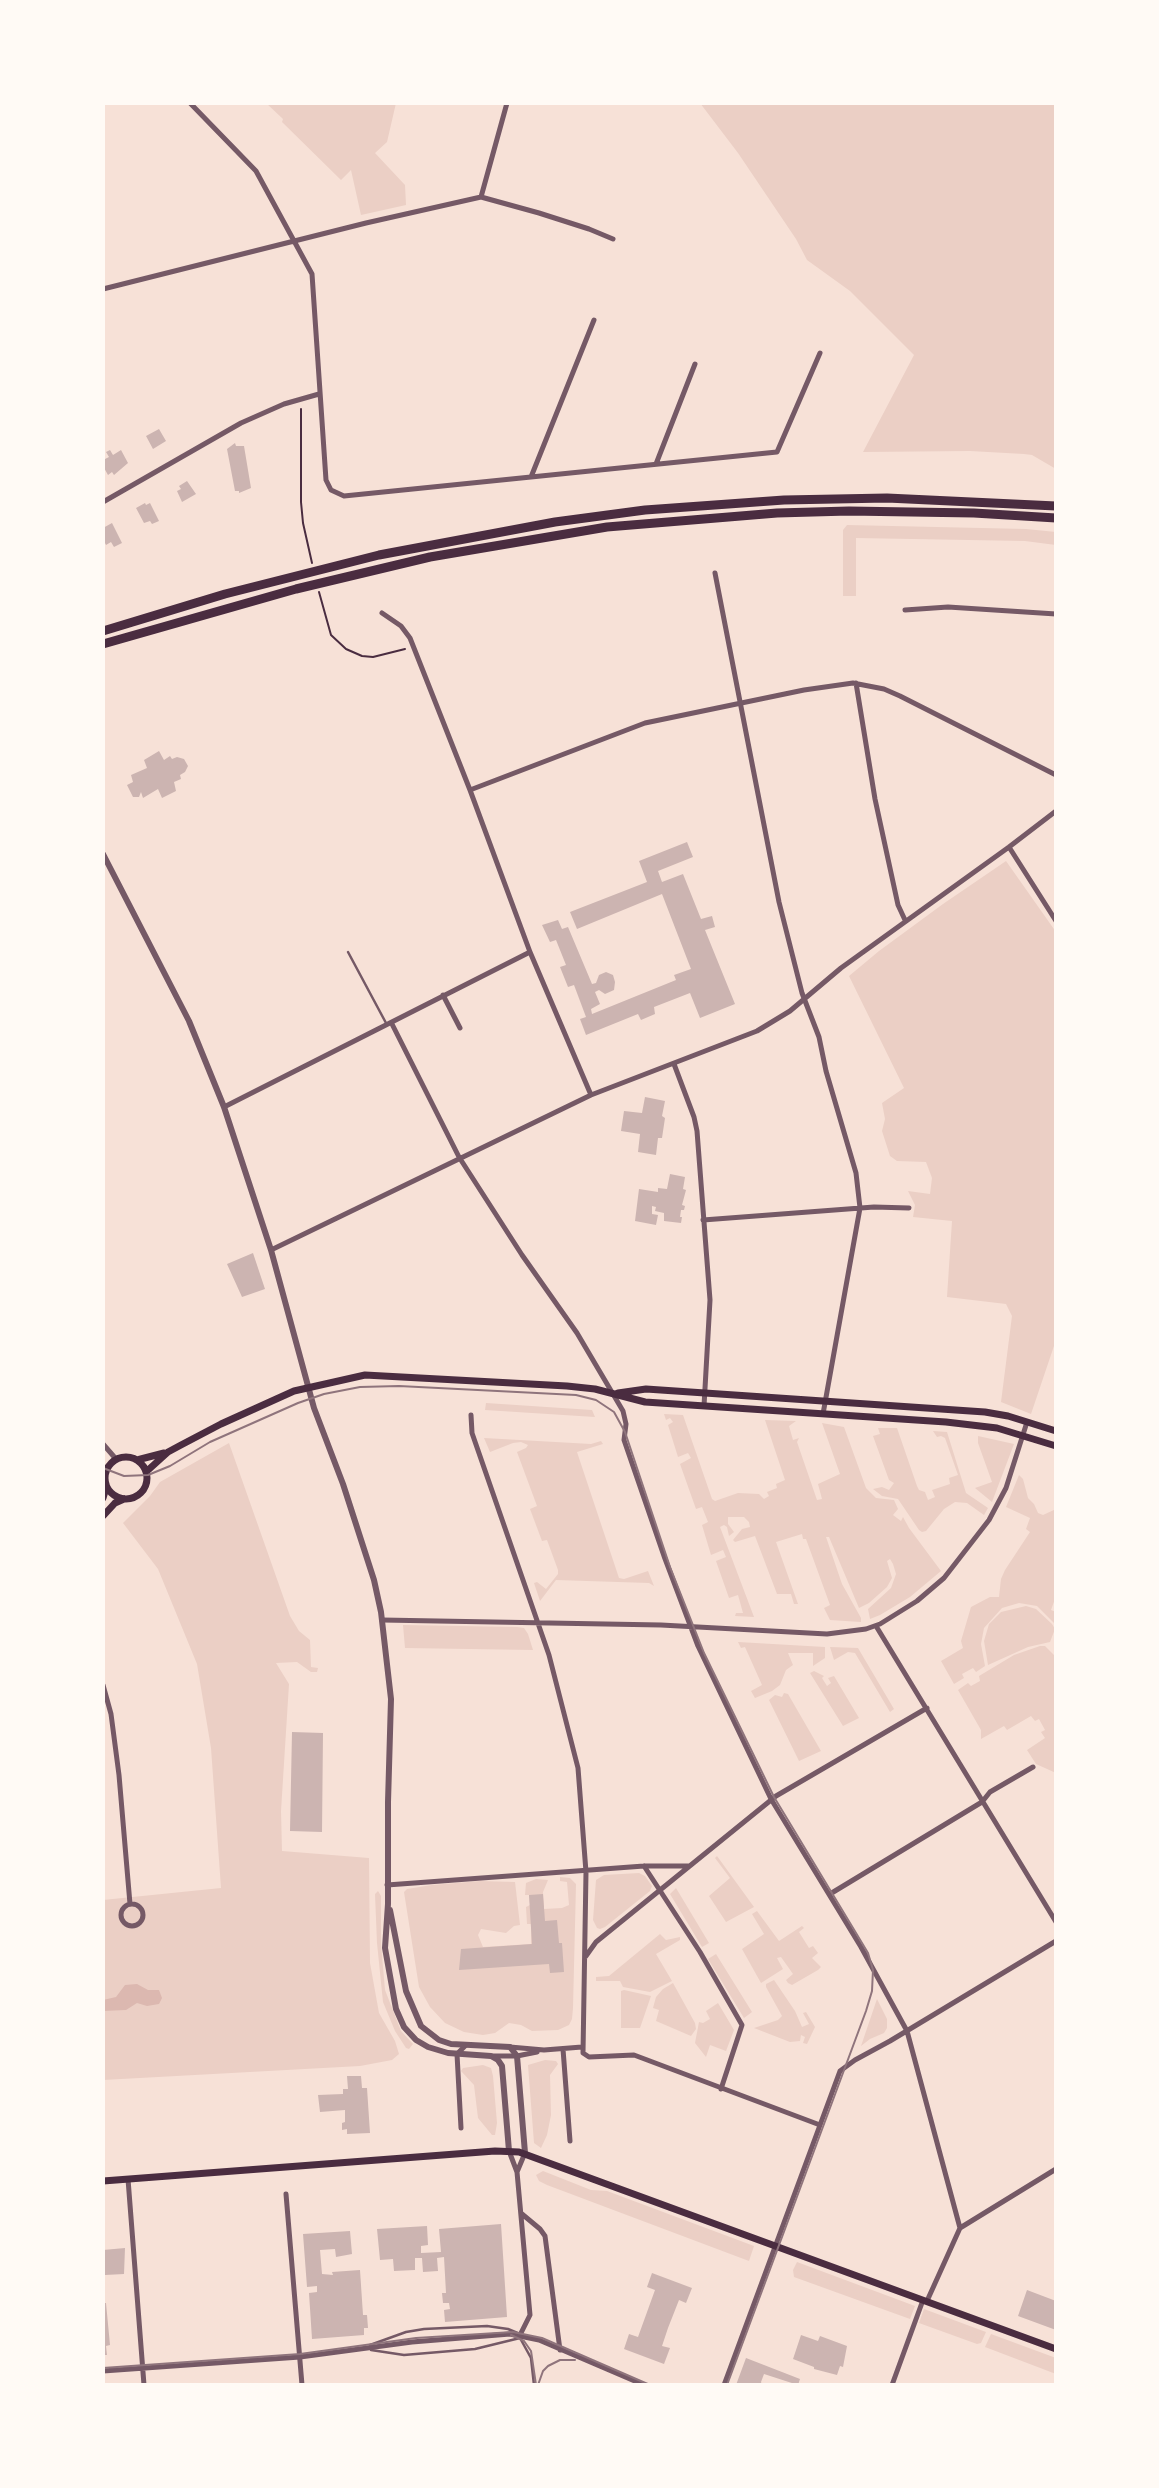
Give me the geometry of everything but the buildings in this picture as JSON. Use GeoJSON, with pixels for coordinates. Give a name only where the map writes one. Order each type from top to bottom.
{"type":"FeatureCollection","features":[{"type":"Feature","properties":{"kind":"highway"},"geometry":{"type":"LineString","coordinates":[[103,631],[225,594],[379,555],[555,522],[645,510],[784,500],[887,498],[1056,506]]}},
{"type":"Feature","properties":{"kind":"highway"},"geometry":{"type":"LineString","coordinates":[[103,644],[296,589],[430,557],[607,527],[764,513],[849,510],[1056,518]]}},
{"type":"Feature","properties":{"kind":"main road"},"geometry":{"type":"LineString","coordinates":[[146,1471],[168,1452],[221,1424],[308,1386],[359,1376],[381,1375],[576,1387],[642,1401],[951,1423],[997,1428],[1056,1446]]}},
{"type":"Feature","properties":{"kind":"main road"},"geometry":{"type":"LineString","coordinates":[[613,1394],[646,1390],[985,1412],[1056,1432]]}},
{"type":"Feature","properties":{"kind":"main road"},"geometry":{"type":"LineString","coordinates":[[103,1498],[106,1470],[116,1459],[123,1457],[136,1460],[168,1452]]}},
{"type":"Feature","properties":{"kind":"main road"},"geometry":{"type":"LineString","coordinates":[[106,1488],[111,1494],[125,1499],[142,1493],[148,1481],[146,1471],[136,1460]]}},
{"type":"Feature","properties":{"kind":"main road"},"geometry":{"type":"LineString","coordinates":[[103,1516],[115,1503],[125,1499]]}},
{"type":"Feature","properties":{"kind":"main road"},"geometry":{"type":"LineString","coordinates":[[103,2181],[509,2151],[525,2154],[1056,2349]]}},
{"type":"Feature","properties":{"kind":"street"},"geometry":{"type":"LineString","coordinates":[[190,103],[256,171],[312,274],[326,480],[331,490],[344,496],[777,452],[820,352]]}},
{"type":"Feature","properties":{"kind":"street"},"geometry":{"type":"LineString","coordinates":[[481,197],[507,103]]}},
{"type":"Feature","properties":{"kind":"street"},"geometry":{"type":"LineString","coordinates":[[103,289],[481,197],[589,229],[613,239]]}},
{"type":"Feature","properties":{"kind":"street"},"geometry":{"type":"LineString","coordinates":[[531,477],[594,320]]}},
{"type":"Feature","properties":{"kind":"street"},"geometry":{"type":"LineString","coordinates":[[656,464],[695,364]]}},
{"type":"Feature","properties":{"kind":"street"},"geometry":{"type":"LineString","coordinates":[[103,502],[241,423],[302,398],[319,394]]}},
{"type":"Feature","properties":{"kind":"street"},"geometry":{"type":"LineString","coordinates":[[715,573],[779,902],[804,1000],[818,1037],[856,1173],[860,1208],[823,1414]]}},
{"type":"Feature","properties":{"kind":"street"},"geometry":{"type":"LineString","coordinates":[[905,610],[948,607],[1056,614]]}},
{"type":"Feature","properties":{"kind":"street"},"geometry":{"type":"LineString","coordinates":[[382,613],[401,626],[413,646],[530,952],[591,1095]]}},
{"type":"Feature","properties":{"kind":"street"},"geometry":{"type":"LineString","coordinates":[[856,683],[877,811],[898,905],[905,920]]}},
{"type":"Feature","properties":{"kind":"street"},"geometry":{"type":"LineString","coordinates":[[470,790],[645,723],[804,690],[856,683],[892,692],[1056,775]]}},
{"type":"Feature","properties":{"kind":"street"},"geometry":{"type":"LineString","coordinates":[[271,1250],[591,1095],[757,1031],[804,1000],[841,968],[905,920],[1056,811]]}},
{"type":"Feature","properties":{"kind":"street"},"geometry":{"type":"LineString","coordinates":[[1009,847],[1056,921]]}},
{"type":"Feature","properties":{"kind":"street"},"geometry":{"type":"LineString","coordinates":[[103,854],[189,1021],[224,1107],[271,1250],[308,1386],[369,1565],[382,1620],[391,1699],[385,1948],[396,2009],[404,2027],[416,2040],[428,2047],[457,2054],[491,2056],[517,2056],[544,2050]]}},
{"type":"Feature","properties":{"kind":"street"},"geometry":{"type":"LineString","coordinates":[[224,1107],[530,952]]}},
{"type":"Feature","properties":{"kind":"street"},"geometry":{"type":"LineString","coordinates":[[443,995],[460,1028]]}},
{"type":"Feature","properties":{"kind":"street"},"geometry":{"type":"LineString","coordinates":[[389,1025],[459,1157],[524,1258],[577,1332],[623,1410],[626,1424],[624,1440],[689,1627],[771,1799],[830,1894],[907,2031],[960,2228]]}},
{"type":"Feature","properties":{"kind":"street"},"geometry":{"type":"LineString","coordinates":[[674,1064],[695,1121],[710,1300],[704,1406]]}},
{"type":"Feature","properties":{"kind":"street"},"geometry":{"type":"LineString","coordinates":[[703,1220],[860,1208],[909,1208]]}},
{"type":"Feature","properties":{"kind":"street"},"geometry":{"type":"LineString","coordinates":[[471,1415],[472,1433],[549,1655],[578,1768],[586,1872],[583,2050],[589,2057],[634,2055],[820,2125]]}},
{"type":"Feature","properties":{"kind":"street"},"geometry":{"type":"LineString","coordinates":[[382,1620],[538,1621],[827,1634],[876,1626],[930,1591],[989,1520],[1006,1488],[1027,1422]]}},
{"type":"Feature","properties":{"kind":"street"},"geometry":{"type":"LineString","coordinates":[[103,1444],[116,1459]]}},
{"type":"Feature","properties":{"kind":"street"},"geometry":{"type":"LineString","coordinates":[[876,1626],[1056,1922]]}},
{"type":"Feature","properties":{"kind":"street"},"geometry":{"type":"LineString","coordinates":[[103,1685],[111,1714],[122,1800],[130,1904]]}},
{"type":"Feature","properties":{"kind":"street"},"geometry":{"type":"LineString","coordinates":[[585,1957],[596,1942],[771,1799],[927,1708]]}},
{"type":"Feature","properties":{"kind":"street"},"geometry":{"type":"LineString","coordinates":[[103,1719],[111,1714]]}},
{"type":"Feature","properties":{"kind":"street"},"geometry":{"type":"LineString","coordinates":[[830,1894],[982,1802],[990,1792],[1033,1767]]}},
{"type":"Feature","properties":{"kind":"street"},"geometry":{"type":"LineString","coordinates":[[387,1885],[644,1866],[689,1866]]}},
{"type":"Feature","properties":{"kind":"street"},"geometry":{"type":"LineString","coordinates":[[644,1866],[700,1952],[742,2025],[721,2089]]}},
{"type":"Feature","properties":{"kind":"street"},"geometry":{"type":"LineString","coordinates":[[130,1904],[139,1906],[143,1912],[140,1923],[133,1926],[126,1924],[121,1914],[130,1904]]}},
{"type":"Feature","properties":{"kind":"street"},"geometry":{"type":"LineString","coordinates":[[388,1904],[406,1991],[421,2026],[439,2040],[451,2044],[583,2050]]}},
{"type":"Feature","properties":{"kind":"street"},"geometry":{"type":"LineString","coordinates":[[724,2385],[840,2071],[1056,1941]]}},
{"type":"Feature","properties":{"kind":"street"},"geometry":{"type":"LineString","coordinates":[[461,2128],[457,2054],[466,2045]]}},
{"type":"Feature","properties":{"kind":"street"},"geometry":{"type":"LineString","coordinates":[[510,2047],[517,2056],[525,2154],[517,2172]]}},
{"type":"Feature","properties":{"kind":"street"},"geometry":{"type":"LineString","coordinates":[[563,2049],[570,2141]]}},
{"type":"Feature","properties":{"kind":"street"},"geometry":{"type":"LineString","coordinates":[[491,2056],[502,2066],[509,2151],[517,2172],[530,2315],[520,2337]]}},
{"type":"Feature","properties":{"kind":"street"},"geometry":{"type":"LineString","coordinates":[[892,2385],[925,2301],[960,2228],[1056,2169]]}},
{"type":"Feature","properties":{"kind":"street"},"geometry":{"type":"LineString","coordinates":[[128,2179],[144,2385]]}},
{"type":"Feature","properties":{"kind":"street"},"geometry":{"type":"LineString","coordinates":[[286,2193],[302,2385]]}},
{"type":"Feature","properties":{"kind":"street"},"geometry":{"type":"LineString","coordinates":[[521,2214],[545,2236],[560,2350]]}},
{"type":"Feature","properties":{"kind":"street"},"geometry":{"type":"LineString","coordinates":[[103,2371],[300,2357],[424,2341],[530,2336],[644,2385]]}},
{"type":"Feature","properties":{"kind":"lane"},"geometry":{"type":"LineString","coordinates":[[348,952],[389,1025]]}},
{"type":"Feature","properties":{"kind":"lane"},"geometry":{"type":"LineString","coordinates":[[364,2349],[406,2332],[424,2329],[486,2326],[508,2329],[520,2337],[531,2358],[534,2385]]}},
{"type":"Feature","properties":{"kind":"lane"},"geometry":{"type":"LineString","coordinates":[[364,2349],[404,2355],[475,2349],[520,2337]]}},
{"type":"Feature","properties":{"kind":"path"},"geometry":{"type":"LineString","coordinates":[[302,398],[301,502],[312,563]]}},
{"type":"Feature","properties":{"kind":"path"},"geometry":{"type":"LineString","coordinates":[[321,600],[331,635],[337,643],[354,653],[362,656],[382,656],[413,646]]}},
{"type":"Feature","properties":{"kind":"shaded area"},"geometry":{"type":"Polygon","coordinates":[[[266,103],[396,103],[387,142],[375,153],[405,185],[406,205],[361,215],[351,170],[341,180],[266,103]]]}},
{"type":"Feature","properties":{"kind":"shaded area"},"geometry":{"type":"Polygon","coordinates":[[[700,103],[1056,103],[1056,469],[1032,455],[1024,454],[970,451],[863,452],[914,355],[850,291],[807,260],[796,239],[738,153],[700,103]]]}},
{"type":"Feature","properties":{"kind":"shaded area"},"geometry":{"type":"Polygon","coordinates":[[[847,525],[1026,529],[1056,532],[1056,545],[1025,541],[856,538],[856,596],[843,596],[843,530],[847,525]]]}},
{"type":"Feature","properties":{"kind":"shaded area"},"geometry":{"type":"Polygon","coordinates":[[[1006,861],[1056,932],[1056,1340],[1031,1414],[1001,1402],[1012,1316],[1006,1304],[947,1297],[952,1221],[913,1217],[915,1205],[908,1191],[930,1194],[932,1178],[926,1162],[897,1161],[890,1156],[882,1131],[885,1119],[882,1103],[904,1088],[849,976],[943,904],[1006,861]]]}},
{"type":"Feature","properties":{"kind":"shaded area"},"geometry":{"type":"Polygon","coordinates":[[[486,1403],[592,1410],[595,1417],[485,1410],[486,1403]]]}},
{"type":"Feature","properties":{"kind":"shaded area"},"geometry":{"type":"Polygon","coordinates":[[[664,1414],[683,1415],[712,1499],[715,1501],[738,1493],[759,1494],[764,1499],[769,1496],[767,1492],[777,1488],[776,1484],[785,1480],[765,1420],[796,1421],[789,1426],[793,1440],[799,1438],[797,1442],[817,1500],[822,1499],[818,1484],[840,1474],[822,1423],[844,1427],[866,1488],[876,1498],[894,1500],[898,1509],[893,1515],[901,1521],[903,1517],[941,1571],[910,1597],[870,1619],[868,1609],[891,1588],[896,1574],[893,1564],[890,1559],[887,1561],[892,1578],[887,1587],[859,1608],[829,1537],[826,1537],[842,1584],[861,1622],[830,1620],[824,1608],[830,1605],[802,1534],[776,1542],[798,1604],[794,1604],[791,1594],[777,1594],[755,1536],[735,1542],[733,1540],[742,1529],[750,1527],[749,1522],[744,1517],[728,1517],[728,1524],[734,1532],[729,1536],[727,1527],[720,1527],[754,1617],[735,1616],[736,1613],[743,1613],[738,1595],[729,1598],[716,1561],[726,1557],[723,1550],[711,1555],[702,1525],[708,1522],[702,1507],[696,1509],[680,1464],[691,1458],[688,1453],[678,1457],[668,1425],[673,1422],[670,1418],[666,1420],[664,1414]]]}},
{"type":"Feature","properties":{"kind":"shaded area"},"geometry":{"type":"Polygon","coordinates":[[[878,1428],[897,1428],[917,1486],[925,1492],[928,1500],[935,1497],[932,1490],[950,1484],[949,1478],[958,1475],[945,1438],[937,1437],[933,1431],[947,1432],[966,1493],[988,1508],[984,1515],[967,1503],[955,1502],[944,1509],[926,1531],[919,1530],[898,1499],[882,1496],[873,1489],[882,1487],[889,1490],[894,1483],[889,1480],[873,1436],[880,1434],[878,1428]]]}},
{"type":"Feature","properties":{"kind":"shaded area"},"geometry":{"type":"Polygon","coordinates":[[[978,1436],[1014,1444],[992,1502],[975,1488],[992,1482],[978,1436]]]}},
{"type":"Feature","properties":{"kind":"shaded area"},"geometry":{"type":"Polygon","coordinates":[[[484,1438],[591,1444],[601,1441],[603,1444],[577,1452],[619,1578],[624,1579],[648,1571],[654,1586],[649,1583],[556,1580],[540,1601],[534,1583],[537,1582],[546,1589],[558,1574],[558,1570],[547,1540],[542,1541],[530,1509],[537,1506],[517,1452],[528,1445],[513,1443],[490,1452],[484,1438]]]}},
{"type":"Feature","properties":{"kind":"shaded area"},"geometry":{"type":"Polygon","coordinates":[[[229,1443],[290,1616],[299,1631],[310,1640],[311,1667],[318,1668],[317,1672],[311,1672],[297,1662],[276,1663],[289,1684],[281,1811],[282,1851],[369,1858],[370,1963],[379,2013],[395,2041],[399,2054],[392,2060],[360,2066],[103,2080],[103,1900],[221,1888],[211,1748],[197,1664],[158,1569],[123,1523],[160,1482],[229,1443]]]}},
{"type":"Feature","properties":{"kind":"shaded area"},"geometry":{"type":"Polygon","coordinates":[[[1019,1475],[1023,1479],[1028,1498],[1038,1513],[1043,1515],[1056,1509],[1056,1596],[1051,1610],[1056,1612],[1056,1625],[1037,1606],[1019,1603],[1002,1608],[984,1628],[981,1644],[985,1666],[976,1672],[973,1668],[962,1674],[964,1678],[954,1684],[941,1661],[963,1648],[961,1641],[971,1607],[990,1597],[999,1597],[1005,1570],[1030,1532],[1026,1529],[1030,1518],[1006,1507],[1019,1475]]]}},
{"type":"Feature","properties":{"kind":"shaded area"},"geometry":{"type":"Polygon","coordinates":[[[1026,1606],[1036,1609],[1052,1624],[1055,1629],[1050,1642],[1028,1647],[988,1665],[984,1641],[989,1624],[1001,1612],[1026,1606]]]}},
{"type":"Feature","properties":{"kind":"shaded area"},"geometry":{"type":"Polygon","coordinates":[[[403,1625],[524,1628],[533,1650],[405,1648],[403,1625]]]}},
{"type":"Feature","properties":{"kind":"shaded area"},"geometry":{"type":"Polygon","coordinates":[[[738,1642],[825,1647],[825,1658],[813,1666],[813,1653],[788,1653],[793,1665],[786,1670],[780,1685],[755,1698],[751,1691],[762,1685],[745,1647],[741,1648],[738,1642]]]}},
{"type":"Feature","properties":{"kind":"shaded area"},"geometry":{"type":"Polygon","coordinates":[[[1045,1646],[1056,1657],[1056,1773],[1036,1764],[1027,1750],[1045,1738],[1041,1732],[1045,1730],[1039,1719],[1035,1721],[1031,1716],[1007,1730],[1004,1726],[981,1739],[981,1730],[958,1690],[968,1683],[971,1686],[980,1681],[979,1676],[1014,1655],[1045,1646]]]}},
{"type":"Feature","properties":{"kind":"shaded area"},"geometry":{"type":"Polygon","coordinates":[[[830,1647],[858,1648],[894,1709],[890,1712],[855,1653],[848,1652],[834,1660],[830,1647]]]}},
{"type":"Feature","properties":{"kind":"shaded area"},"geometry":{"type":"Polygon","coordinates":[[[814,1671],[824,1676],[822,1678],[827,1686],[831,1683],[828,1678],[834,1676],[859,1718],[843,1726],[810,1673],[814,1671]]]}},
{"type":"Feature","properties":{"kind":"shaded area"},"geometry":{"type":"Polygon","coordinates":[[[784,1693],[788,1694],[821,1751],[799,1761],[769,1700],[775,1695],[782,1697],[784,1693]]]}},
{"type":"Feature","properties":{"kind":"shaded area"},"geometry":{"type":"Polygon","coordinates":[[[717,1856],[754,1907],[726,1922],[709,1896],[730,1878],[715,1858],[717,1856]]]}},
{"type":"Feature","properties":{"kind":"shaded area"},"geometry":{"type":"Polygon","coordinates":[[[639,1873],[645,1876],[652,1886],[650,1891],[605,1927],[597,1928],[593,1920],[596,1880],[604,1875],[639,1873]]]}},
{"type":"Feature","properties":{"kind":"shaded area"},"geometry":{"type":"Polygon","coordinates":[[[560,1877],[570,1878],[576,1884],[573,2008],[569,2025],[558,2030],[532,2031],[509,2023],[495,2033],[483,2035],[464,2032],[445,2023],[430,2007],[419,1987],[404,1892],[407,1889],[432,1885],[480,1881],[515,1882],[520,1925],[514,1926],[506,1933],[481,1929],[478,1935],[483,1947],[531,1944],[531,1924],[527,1924],[526,1907],[530,1905],[529,1895],[525,1895],[526,1883],[536,1879],[548,1880],[543,1892],[544,1909],[562,1908],[569,1905],[567,1882],[560,1881],[560,1877]]]}},
{"type":"Feature","properties":{"kind":"shaded area"},"geometry":{"type":"Polygon","coordinates":[[[676,1888],[709,1943],[702,1947],[670,1894],[676,1888]]]}},
{"type":"Feature","properties":{"kind":"shaded area"},"geometry":{"type":"Polygon","coordinates":[[[378,1891],[381,1896],[385,1990],[401,2031],[413,2044],[409,2049],[395,2031],[383,2002],[377,1943],[375,1894],[378,1891]]]}},
{"type":"Feature","properties":{"kind":"shaded area"},"geometry":{"type":"Polygon","coordinates":[[[757,1911],[779,1941],[802,1926],[804,1928],[799,1932],[809,1948],[813,1946],[818,1953],[812,1958],[821,1967],[792,1985],[786,1980],[793,1974],[781,1957],[777,1958],[783,1969],[761,1983],[742,1949],[764,1934],[752,1914],[757,1911]]]}},
{"type":"Feature","properties":{"kind":"shaded area"},"geometry":{"type":"Polygon","coordinates":[[[660,1934],[666,1940],[680,1937],[680,1940],[656,1954],[672,1981],[650,1992],[623,1987],[620,1981],[596,1981],[596,1977],[609,1976],[660,1934]]]}},
{"type":"Feature","properties":{"kind":"shaded area"},"geometry":{"type":"Polygon","coordinates":[[[716,1954],[752,2012],[744,2018],[708,1959],[716,1954]]]}},
{"type":"Feature","properties":{"kind":"shaded area"},"geometry":{"type":"Polygon","coordinates":[[[774,1980],[795,2011],[802,2027],[809,2024],[803,2013],[806,2012],[815,2027],[807,2044],[803,2043],[805,2037],[801,2035],[800,2041],[790,2042],[754,2028],[778,2020],[782,2016],[766,1987],[766,1984],[774,1980]]]}},
{"type":"Feature","properties":{"kind":"shaded area"},"geometry":{"type":"Polygon","coordinates":[[[673,1983],[695,2023],[696,2029],[691,2036],[656,2021],[659,2010],[653,2008],[656,1997],[673,1983]]]}},
{"type":"Feature","properties":{"kind":"shaded area"},"geometry":{"type":"Polygon","coordinates":[[[137,1984],[148,1990],[159,1990],[162,1998],[159,2004],[147,2006],[137,2003],[126,2010],[103,2011],[103,2000],[116,1997],[125,1985],[137,1984]]]}},
{"type":"Feature","properties":{"kind":"shaded area"},"geometry":{"type":"Polygon","coordinates":[[[621,1991],[651,1996],[640,2028],[621,2028],[621,1991]]]}},
{"type":"Feature","properties":{"kind":"shaded area"},"geometry":{"type":"Polygon","coordinates":[[[877,1999],[887,2019],[887,2028],[884,2033],[861,2046],[877,1999]]]}},
{"type":"Feature","properties":{"kind":"shaded area"},"geometry":{"type":"Polygon","coordinates":[[[718,2003],[734,2030],[726,2051],[710,2045],[706,2057],[695,2043],[699,2022],[710,2019],[706,2011],[718,2003]]]}},
{"type":"Feature","properties":{"kind":"shaded area"},"geometry":{"type":"Polygon","coordinates":[[[545,2060],[556,2061],[558,2064],[550,2075],[551,2115],[541,2148],[534,2143],[528,2065],[545,2060]]]}},
{"type":"Feature","properties":{"kind":"shaded area"},"geometry":{"type":"Polygon","coordinates":[[[483,2065],[491,2068],[493,2076],[497,2123],[495,2135],[492,2135],[478,2118],[474,2085],[461,2071],[463,2068],[483,2065]]]}},
{"type":"Feature","properties":{"kind":"shaded area"},"geometry":{"type":"Polygon","coordinates":[[[543,2171],[591,2190],[607,2191],[754,2246],[749,2261],[547,2185],[539,2181],[536,2175],[543,2171]]]}},
{"type":"Feature","properties":{"kind":"shaded area"},"geometry":{"type":"Polygon","coordinates":[[[797,2262],[915,2306],[910,2319],[794,2277],[793,2270],[797,2262]]]}},
{"type":"Feature","properties":{"kind":"shaded area"},"geometry":{"type":"Polygon","coordinates":[[[924,2309],[986,2332],[981,2343],[977,2344],[919,2323],[924,2309]]]}},
{"type":"Feature","properties":{"kind":"shaded area"},"geometry":{"type":"Polygon","coordinates":[[[991,2334],[1056,2358],[1056,2374],[985,2347],[991,2334]]]}},
{"type":"Feature","properties":{"kind":"tram line"},"geometry":{"type":"LineString","coordinates":[[103,1468],[124,1476],[148,1475],[170,1466],[210,1442],[298,1403],[324,1394],[360,1387],[399,1386],[576,1395],[596,1400],[614,1412],[625,1432],[670,1567],[704,1653],[774,1797],[868,1953],[873,1970],[872,1991],[866,2011],[727,2385]]}},
{"type":"Feature","properties":{"kind":"tram line"},"geometry":{"type":"LineString","coordinates":[[103,2368],[300,2354],[416,2338],[513,2332],[542,2338],[650,2385]]}},
{"type":"Feature","properties":{"kind":"tram line"},"geometry":{"type":"LineString","coordinates":[[511,2335],[524,2341],[531,2351],[536,2385]]}},
{"type":"Feature","properties":{"kind":"tram line"},"geometry":{"type":"LineString","coordinates":[[538,2385],[548,2366],[560,2360],[575,2360]]}}]}
